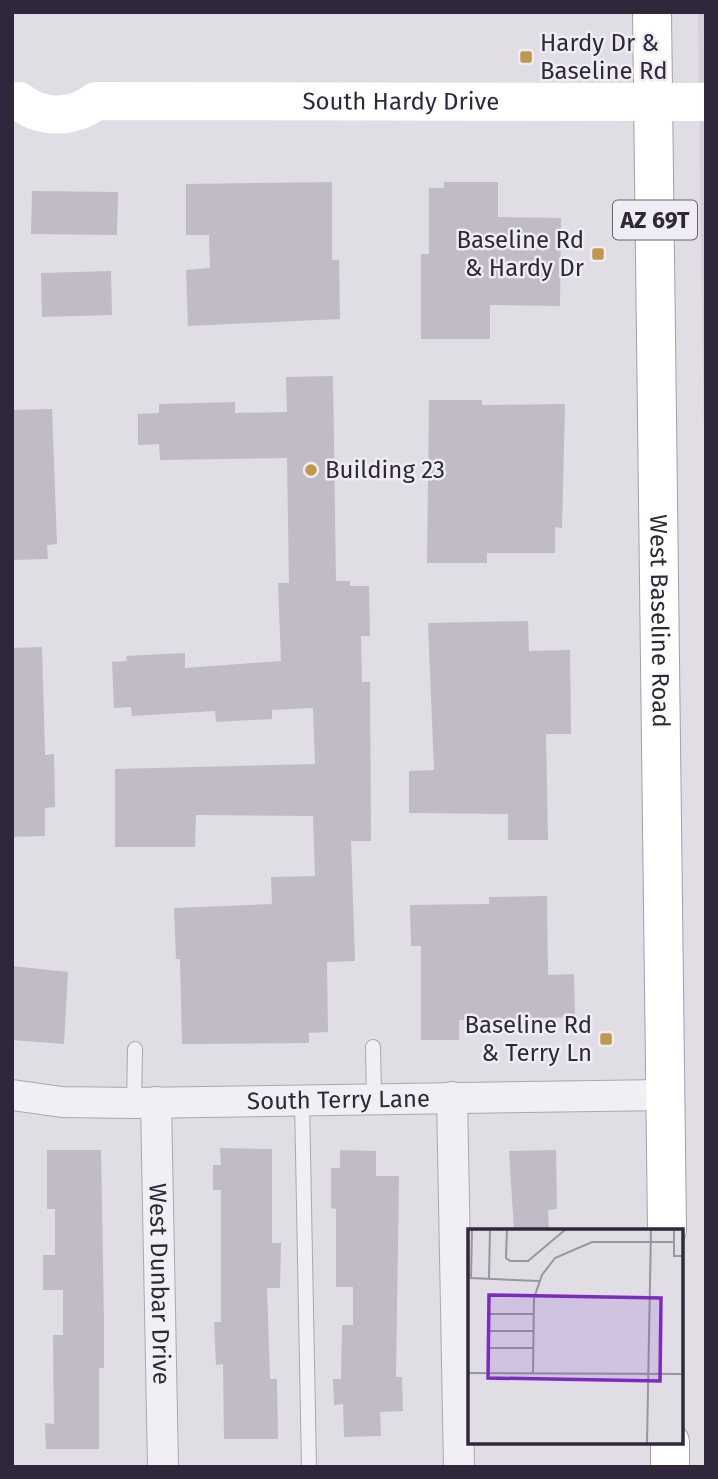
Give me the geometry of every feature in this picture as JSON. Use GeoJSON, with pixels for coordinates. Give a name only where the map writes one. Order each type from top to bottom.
{"type":"FeatureCollection","features":[{"type":"Feature","properties":{"kind":"main road","name":"West Baseline Road"},"geometry":{"type":"LineString","coordinates":[[652,12],[667,1229]]}},
{"type":"Feature","properties":{"kind":"main road","name":"South Hardy Drive"},"geometry":{"type":"LineString","coordinates":[[15,101],[34,113],[80,113],[96,101],[706,102]]}},
{"type":"Feature","properties":{"kind":"main road"},"geometry":{"type":"LineString","coordinates":[[670,1444],[670,1467]]}},
{"type":"Feature","properties":{"kind":"street","name":"South Terry Lane"},"geometry":{"type":"LineString","coordinates":[[12,1095],[62,1102],[145,1102],[665,1095]]}},
{"type":"Feature","properties":{"kind":"street"},"geometry":{"type":"LineString","coordinates":[[452,1097],[459,1467]]}},
{"type":"Feature","properties":{"kind":"street","name":"West Dunbar Drive"},"geometry":{"type":"LineString","coordinates":[[145,1102],[163,1467]]}},
{"type":"Feature","properties":{"kind":"lane"},"geometry":{"type":"LineString","coordinates":[[373,1047],[374,1098]]}},
{"type":"Feature","properties":{"kind":"lane"},"geometry":{"type":"LineString","coordinates":[[135,1049],[145,1102]]}},
{"type":"Feature","properties":{"kind":"lane"},"geometry":{"type":"LineString","coordinates":[[302,1100],[309,1467]]}},
{"type":"Feature","properties":{"kind":"shaded area"},"geometry":{"type":"Polygon","coordinates":[[[698,12],[706,12],[705,499],[700,182],[698,12]]]}},
{"type":"Feature","properties":{"kind":"building"},"geometry":{"type":"Polygon","coordinates":[[[332,182],[332,260],[339,260],[340,319],[188,326],[186,270],[210,268],[209,235],[186,235],[186,184],[332,182]]]}},
{"type":"Feature","properties":{"kind":"building"},"geometry":{"type":"Polygon","coordinates":[[[444,182],[498,182],[498,217],[561,218],[560,306],[490,305],[490,339],[421,339],[421,254],[429,254],[429,188],[444,188],[444,182]]]}},
{"type":"Feature","properties":{"kind":"building"},"geometry":{"type":"Polygon","coordinates":[[[32,191],[118,192],[117,235],[31,234],[32,191]]]}},
{"type":"Feature","properties":{"kind":"building"},"geometry":{"type":"Polygon","coordinates":[[[111,271],[112,315],[42,317],[41,273],[111,271]]]}},
{"type":"Feature","properties":{"kind":"building"},"geometry":{"type":"Polygon","coordinates":[[[333,376],[336,581],[350,581],[350,586],[369,586],[370,636],[361,636],[362,682],[370,682],[371,841],[351,841],[355,961],[327,962],[328,1032],[309,1033],[309,1043],[182,1044],[180,959],[176,959],[174,908],[272,904],[271,877],[315,876],[313,816],[196,815],[195,847],[115,847],[115,769],[315,764],[313,708],[272,710],[272,719],[216,722],[215,711],[132,716],[131,707],[114,708],[112,662],[127,661],[126,656],[185,653],[185,668],[281,661],[278,583],[289,583],[287,458],[160,460],[159,444],[138,445],[138,414],[159,413],[159,404],[235,402],[235,413],[287,412],[286,377],[333,376]]]}},
{"type":"Feature","properties":{"kind":"building"},"geometry":{"type":"Polygon","coordinates":[[[429,400],[482,400],[482,405],[565,404],[562,528],[555,527],[555,553],[487,553],[487,563],[427,563],[429,400]]]}},
{"type":"Feature","properties":{"kind":"building"},"geometry":{"type":"Polygon","coordinates":[[[52,409],[57,544],[47,545],[48,559],[12,560],[12,410],[52,409]]]}},
{"type":"Feature","properties":{"kind":"building"},"geometry":{"type":"Polygon","coordinates":[[[528,621],[529,651],[570,650],[571,734],[546,734],[548,840],[508,840],[508,814],[409,813],[409,771],[434,770],[428,623],[528,621]]]}},
{"type":"Feature","properties":{"kind":"building"},"geometry":{"type":"Polygon","coordinates":[[[42,647],[45,755],[54,754],[55,807],[45,808],[45,836],[12,837],[12,648],[42,647]]]}},
{"type":"Feature","properties":{"kind":"building"},"geometry":{"type":"Polygon","coordinates":[[[547,896],[548,975],[574,974],[575,1017],[459,1020],[459,1040],[421,1040],[421,946],[411,946],[410,905],[489,904],[489,897],[547,896]]]}},
{"type":"Feature","properties":{"kind":"building"},"geometry":{"type":"Polygon","coordinates":[[[12,966],[68,972],[64,1044],[12,1040],[12,966]]]}},
{"type":"Feature","properties":{"kind":"building"},"geometry":{"type":"Polygon","coordinates":[[[220,1148],[272,1149],[272,1243],[281,1243],[280,1288],[267,1288],[270,1379],[277,1379],[278,1439],[224,1439],[223,1364],[216,1365],[214,1322],[221,1322],[221,1190],[213,1190],[213,1165],[221,1165],[220,1148]]]}},
{"type":"Feature","properties":{"kind":"building"},"geometry":{"type":"Polygon","coordinates":[[[47,1150],[101,1150],[104,1368],[99,1368],[99,1449],[46,1449],[45,1423],[54,1424],[53,1335],[63,1335],[63,1290],[43,1290],[43,1255],[55,1255],[55,1209],[47,1209],[47,1150]]]}},
{"type":"Feature","properties":{"kind":"building"},"geometry":{"type":"Polygon","coordinates":[[[340,1150],[376,1151],[376,1176],[399,1176],[396,1377],[402,1377],[403,1411],[380,1412],[381,1436],[344,1437],[343,1404],[334,1405],[333,1379],[341,1379],[342,1325],[353,1325],[353,1287],[336,1287],[336,1209],[331,1208],[331,1168],[340,1168],[340,1150]]]}},
{"type":"Feature","properties":{"kind":"building"},"geometry":{"type":"Polygon","coordinates":[[[556,1150],[557,1209],[548,1210],[549,1229],[514,1229],[509,1151],[556,1150]]]}},
{"type":"Feature","properties":{"kind":"place","name":"Hardy Dr & Baseline Rd"},"geometry":{"type":"Point","coordinates":[526,57]}},
{"type":"Feature","properties":{"kind":"place","name":"Baseline Rd & Hardy Dr"},"geometry":{"type":"Point","coordinates":[598,254]}},
{"type":"Feature","properties":{"kind":"place","name":"Building 23"},"geometry":{"type":"Point","coordinates":[311,470]}},
{"type":"Feature","properties":{"kind":"place","name":"Baseline Rd & Terry Ln"},"geometry":{"type":"Point","coordinates":[606,1039]}}]}
